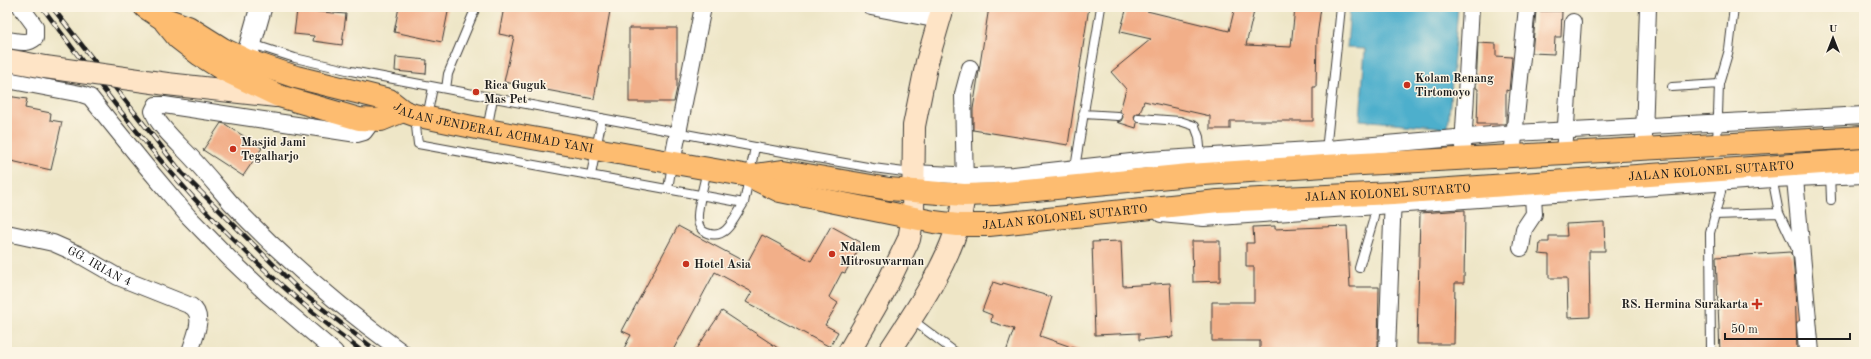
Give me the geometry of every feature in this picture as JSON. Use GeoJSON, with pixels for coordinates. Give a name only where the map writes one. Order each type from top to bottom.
{"type":"FeatureCollection","features":[{"type":"Feature","properties":{"kind":"main road","name":"JALAN JENDERAL ACHMAD YANI"},"geometry":{"type":"LineString","coordinates":[[153,12],[188,27],[223,49],[249,52],[296,77],[389,100],[415,114],[487,130],[672,164],[749,176],[780,191],[913,217]]}},
{"type":"Feature","properties":{"kind":"main road","name":"JALAN JENDERAL ACHMAD YANI"},"geometry":{"type":"LineString","coordinates":[[153,12],[178,38],[200,55],[222,69],[279,96],[359,119],[372,120]]}},
{"type":"Feature","properties":{"kind":"main road"},"geometry":{"type":"LineString","coordinates":[[849,352],[883,293],[908,239],[913,217],[914,126],[927,62],[941,13]]}},
{"type":"Feature","properties":{"kind":"main road"},"geometry":{"type":"LineString","coordinates":[[7,60],[45,67],[167,84],[279,96],[296,77]]}},
{"type":"Feature","properties":{"kind":"main road"},"geometry":{"type":"LineString","coordinates":[[372,120],[381,120],[415,114]]}},
{"type":"Feature","properties":{"kind":"main road","name":"JALAN KOLONEL SUTARTO"},"geometry":{"type":"LineString","coordinates":[[914,182],[965,185],[995,194],[1074,177],[1189,175],[1326,157],[1462,159],[1864,137]]}},
{"type":"Feature","properties":{"kind":"main road","name":"JALAN KOLONEL SUTARTO"},"geometry":{"type":"LineString","coordinates":[[913,217],[958,225],[996,225],[1218,201],[1385,200],[1830,170],[1864,160]]}},
{"type":"Feature","properties":{"kind":"main road","name":"JALAN JENDERAL ACHMAD YANI"},"geometry":{"type":"LineString","coordinates":[[749,176],[784,171],[914,182]]}},
{"type":"Feature","properties":{"kind":"main road"},"geometry":{"type":"LineString","coordinates":[[1074,177],[1075,216]]}},
{"type":"Feature","properties":{"kind":"main road"},"geometry":{"type":"LineString","coordinates":[[890,352],[915,325],[958,225],[965,185]]}},
{"type":"Feature","properties":{"kind":"street"},"geometry":{"type":"LineString","coordinates":[[7,40],[24,43],[31,42],[35,38],[35,26],[21,7]]}},
{"type":"Feature","properties":{"kind":"street"},"geometry":{"type":"LineString","coordinates":[[249,52],[261,7]]}},
{"type":"Feature","properties":{"kind":"street"},"geometry":{"type":"LineString","coordinates":[[672,164],[703,7]]}},
{"type":"Feature","properties":{"kind":"street"},"geometry":{"type":"LineString","coordinates":[[871,7],[941,13]]}},
{"type":"Feature","properties":{"kind":"street"},"geometry":{"type":"LineString","coordinates":[[1462,159],[1471,7]]}},
{"type":"Feature","properties":{"kind":"street"},"geometry":{"type":"LineString","coordinates":[[1512,157],[1528,7]]}},
{"type":"Feature","properties":{"kind":"street"},"geometry":{"type":"LineString","coordinates":[[1644,148],[1648,7]]}},
{"type":"Feature","properties":{"kind":"street"},"geometry":{"type":"LineString","coordinates":[[1564,154],[1573,22]]}},
{"type":"Feature","properties":{"kind":"street"},"geometry":{"type":"LineString","coordinates":[[965,185],[964,94],[970,68]]}},
{"type":"Feature","properties":{"kind":"street"},"geometry":{"type":"LineString","coordinates":[[7,80],[90,97],[149,171],[230,260],[269,296],[335,352]]}},
{"type":"Feature","properties":{"kind":"street"},"geometry":{"type":"LineString","coordinates":[[372,120],[364,132],[357,134],[164,105],[156,105],[153,111],[156,118],[232,203],[266,237],[326,293],[402,352]]}},
{"type":"Feature","properties":{"kind":"street"},"geometry":{"type":"LineString","coordinates":[[1074,177],[1200,157],[1326,157],[1463,137],[1515,132],[1864,115]]}},
{"type":"Feature","properties":{"kind":"street"},"geometry":{"type":"LineString","coordinates":[[1772,173],[1795,179],[1830,170],[1864,175]]}},
{"type":"Feature","properties":{"kind":"street"},"geometry":{"type":"LineString","coordinates":[[1475,193],[1533,195],[1720,177]]}},
{"type":"Feature","properties":{"kind":"street"},"geometry":{"type":"LineString","coordinates":[[1795,179],[1811,352]]}},
{"type":"Feature","properties":{"kind":"street"},"geometry":{"type":"LineString","coordinates":[[1521,248],[1524,229],[1534,214],[1533,195]]}},
{"type":"Feature","properties":{"kind":"street"},"geometry":{"type":"LineString","coordinates":[[1385,200],[1387,352]]}},
{"type":"Feature","properties":{"kind":"street","name":"GG. IRIAN 4"},"geometry":{"type":"LineString","coordinates":[[7,233],[53,243],[78,254],[118,277],[191,306],[198,314],[199,321],[190,352]]}},
{"type":"Feature","properties":{"kind":"lane"},"geometry":{"type":"LineString","coordinates":[[446,89],[448,74],[476,7]]}},
{"type":"Feature","properties":{"kind":"lane"},"geometry":{"type":"LineString","coordinates":[[1074,177],[1101,7]]}},
{"type":"Feature","properties":{"kind":"lane"},"geometry":{"type":"LineString","coordinates":[[1326,157],[1341,7]]}},
{"type":"Feature","properties":{"kind":"lane"},"geometry":{"type":"LineString","coordinates":[[1717,145],[1719,84],[1728,50],[1734,7]]}},
{"type":"Feature","properties":{"kind":"lane"},"geometry":{"type":"LineString","coordinates":[[249,52],[295,58],[351,71],[433,87],[873,168],[914,182]]}},
{"type":"Feature","properties":{"kind":"lane"},"geometry":{"type":"LineString","coordinates":[[1672,87],[1719,84]]}},
{"type":"Feature","properties":{"kind":"lane"},"geometry":{"type":"LineString","coordinates":[[433,87],[415,114],[418,144],[744,203]]}},
{"type":"Feature","properties":{"kind":"lane"},"geometry":{"type":"LineString","coordinates":[[487,130],[493,98]]}},
{"type":"Feature","properties":{"kind":"lane"},"geometry":{"type":"LineString","coordinates":[[1083,114],[1118,116]]}},
{"type":"Feature","properties":{"kind":"lane"},"geometry":{"type":"LineString","coordinates":[[591,175],[602,118]]}},
{"type":"Feature","properties":{"kind":"lane"},"geometry":{"type":"LineString","coordinates":[[1139,118],[1180,121],[1195,126],[1199,137],[1200,157]]}},
{"type":"Feature","properties":{"kind":"lane"},"geometry":{"type":"LineString","coordinates":[[707,169],[697,217],[698,226],[705,232],[712,235],[719,235],[725,232],[744,203],[755,147]]}},
{"type":"Feature","properties":{"kind":"lane"},"geometry":{"type":"LineString","coordinates":[[668,189],[672,164]]}},
{"type":"Feature","properties":{"kind":"lane"},"geometry":{"type":"LineString","coordinates":[[1830,170],[1832,200]]}},
{"type":"Feature","properties":{"kind":"lane"},"geometry":{"type":"LineString","coordinates":[[1772,173],[1779,213],[1796,249],[1802,352]]}},
{"type":"Feature","properties":{"kind":"lane"},"geometry":{"type":"LineString","coordinates":[[1711,352],[1710,233],[1720,192],[1720,177]]}},
{"type":"Feature","properties":{"kind":"lane"},"geometry":{"type":"LineString","coordinates":[[1359,268],[1373,221],[1385,200]]}},
{"type":"Feature","properties":{"kind":"lane"},"geometry":{"type":"LineString","coordinates":[[1714,216],[1779,213]]}},
{"type":"Feature","properties":{"kind":"lane"},"geometry":{"type":"LineString","coordinates":[[839,352],[876,288],[893,272]]}},
{"type":"Feature","properties":{"kind":"lane"},"geometry":{"type":"LineString","coordinates":[[915,325],[955,352]]}},
{"type":"Feature","properties":{"kind":"water","name":"Kolam Renang Tirtomoyo"},"geometry":{"type":"Polygon","coordinates":[[[1350,7],[1458,7],[1448,128],[1360,120],[1365,49],[1347,48],[1350,7]]]}},
{"type":"Feature","properties":{"kind":"building"},"geometry":{"type":"Polygon","coordinates":[[[399,7],[449,7],[442,42],[394,32],[399,7]]]}},
{"type":"Feature","properties":{"kind":"building"},"geometry":{"type":"Polygon","coordinates":[[[504,7],[589,7],[610,11],[594,99],[504,82],[514,37],[499,34],[504,7]]]}},
{"type":"Feature","properties":{"kind":"building"},"geometry":{"type":"Polygon","coordinates":[[[989,7],[1089,7],[1068,145],[973,130],[973,109],[989,7]]]}},
{"type":"Feature","properties":{"kind":"building"},"geometry":{"type":"Polygon","coordinates":[[[1127,7],[1148,7],[1147,11],[1229,31],[1235,7],[1255,7],[1246,45],[1291,47],[1295,7],[1321,7],[1317,37],[1316,87],[1313,87],[1313,121],[1230,121],[1230,129],[1210,129],[1210,116],[1144,101],[1140,113],[1136,113],[1134,117],[1137,123],[1136,128],[1117,122],[1121,121],[1123,117],[1120,111],[1126,89],[1111,72],[1151,39],[1120,32],[1127,7]]]}},
{"type":"Feature","properties":{"kind":"building"},"geometry":{"type":"Polygon","coordinates":[[[297,10],[346,14],[342,45],[313,41],[314,36],[294,34],[297,10]]]}},
{"type":"Feature","properties":{"kind":"building"},"geometry":{"type":"Polygon","coordinates":[[[1536,11],[1562,11],[1561,37],[1555,37],[1554,54],[1532,53],[1536,11]]]}},
{"type":"Feature","properties":{"kind":"building"},"geometry":{"type":"Polygon","coordinates":[[[629,28],[677,28],[677,88],[674,102],[629,102],[629,28]]]}},
{"type":"Feature","properties":{"kind":"building"},"geometry":{"type":"Polygon","coordinates":[[[1478,43],[1496,44],[1496,56],[1512,57],[1509,91],[1506,90],[1506,124],[1477,124],[1478,89],[1476,88],[1478,43]]]}},
{"type":"Feature","properties":{"kind":"building"},"geometry":{"type":"Polygon","coordinates":[[[396,57],[427,60],[426,74],[395,71],[396,57]]]}},
{"type":"Feature","properties":{"kind":"building"},"geometry":{"type":"Polygon","coordinates":[[[7,96],[27,99],[25,108],[51,113],[50,120],[62,122],[51,170],[7,160],[7,96]]]}},
{"type":"Feature","properties":{"kind":"building","name":"Masjid Jami Tegalharjo"},"geometry":{"type":"Polygon","coordinates":[[[221,123],[225,124],[262,148],[243,176],[203,150],[221,123]]]}},
{"type":"Feature","properties":{"kind":"building"},"geometry":{"type":"Polygon","coordinates":[[[1465,210],[1464,283],[1455,283],[1454,344],[1417,344],[1420,213],[1465,210]]]}},
{"type":"Feature","properties":{"kind":"building"},"geometry":{"type":"Polygon","coordinates":[[[1604,222],[1605,251],[1589,251],[1590,317],[1568,318],[1567,278],[1549,278],[1549,255],[1539,254],[1540,242],[1549,242],[1549,236],[1567,236],[1566,224],[1604,222]]]}},
{"type":"Feature","properties":{"kind":"building"},"geometry":{"type":"Polygon","coordinates":[[[678,226],[747,263],[762,235],[811,261],[831,226],[862,243],[845,273],[842,272],[829,297],[838,303],[825,325],[838,332],[830,347],[746,302],[752,292],[715,272],[672,352],[660,347],[658,352],[622,352],[631,335],[622,331],[678,226]]]}},
{"type":"Feature","properties":{"kind":"building"},"geometry":{"type":"Polygon","coordinates":[[[1275,226],[1275,229],[1347,226],[1350,287],[1379,287],[1378,347],[1376,347],[1376,352],[1260,352],[1260,341],[1212,341],[1212,302],[1254,302],[1254,267],[1246,267],[1246,243],[1254,243],[1253,227],[1275,226]]]}},
{"type":"Feature","properties":{"kind":"building"},"geometry":{"type":"Polygon","coordinates":[[[1121,241],[1123,286],[1170,283],[1173,337],[1139,340],[1139,333],[1095,335],[1092,242],[1121,241]]]}},
{"type":"Feature","properties":{"kind":"building"},"geometry":{"type":"Polygon","coordinates":[[[1192,241],[1220,241],[1220,281],[1193,282],[1192,241]]]}},
{"type":"Feature","properties":{"kind":"building","name":"RS. Hermina Surakarta"},"geometry":{"type":"Polygon","coordinates":[[[1790,252],[1793,257],[1795,283],[1797,352],[1720,352],[1716,257],[1790,252]]]}},
{"type":"Feature","properties":{"kind":"building"},"geometry":{"type":"Polygon","coordinates":[[[993,282],[1002,285],[1003,283],[1052,297],[1040,336],[1080,350],[1080,352],[1006,352],[1014,329],[991,322],[992,315],[982,311],[993,282]]]}},
{"type":"Feature","properties":{"kind":"building"},"geometry":{"type":"Polygon","coordinates":[[[722,311],[784,352],[694,352],[722,311]]]}},
{"type":"Feature","properties":{"kind":"railway"},"geometry":{"type":"LineString","coordinates":[[42,7],[96,80],[156,155],[183,186],[269,274],[299,301],[363,352]]}},
{"type":"Feature","properties":{"kind":"railway"},"geometry":{"type":"LineString","coordinates":[[52,7],[182,173],[301,292],[378,352]]}},
{"type":"Feature","properties":{"kind":"place","name":"Kolam Renang Tirtomoyo"},"geometry":{"type":"Point","coordinates":[1407,85]}},
{"type":"Feature","properties":{"kind":"place","name":"Rica Guguk Mas Pet"},"geometry":{"type":"Point","coordinates":[476,92]}},
{"type":"Feature","properties":{"kind":"place","name":"Masjid Jami Tegalharjo"},"geometry":{"type":"Point","coordinates":[233,149]}},
{"type":"Feature","properties":{"kind":"place","name":"Ndalem Mitrosuwarman"},"geometry":{"type":"Point","coordinates":[832,254]}},
{"type":"Feature","properties":{"kind":"place","name":"Hotel Asia"},"geometry":{"type":"Point","coordinates":[686,264]}},
{"type":"Feature","properties":{"kind":"place","name":"RS. Hermina Surakarta"},"geometry":{"type":"Point","coordinates":[1757,304]}}]}
